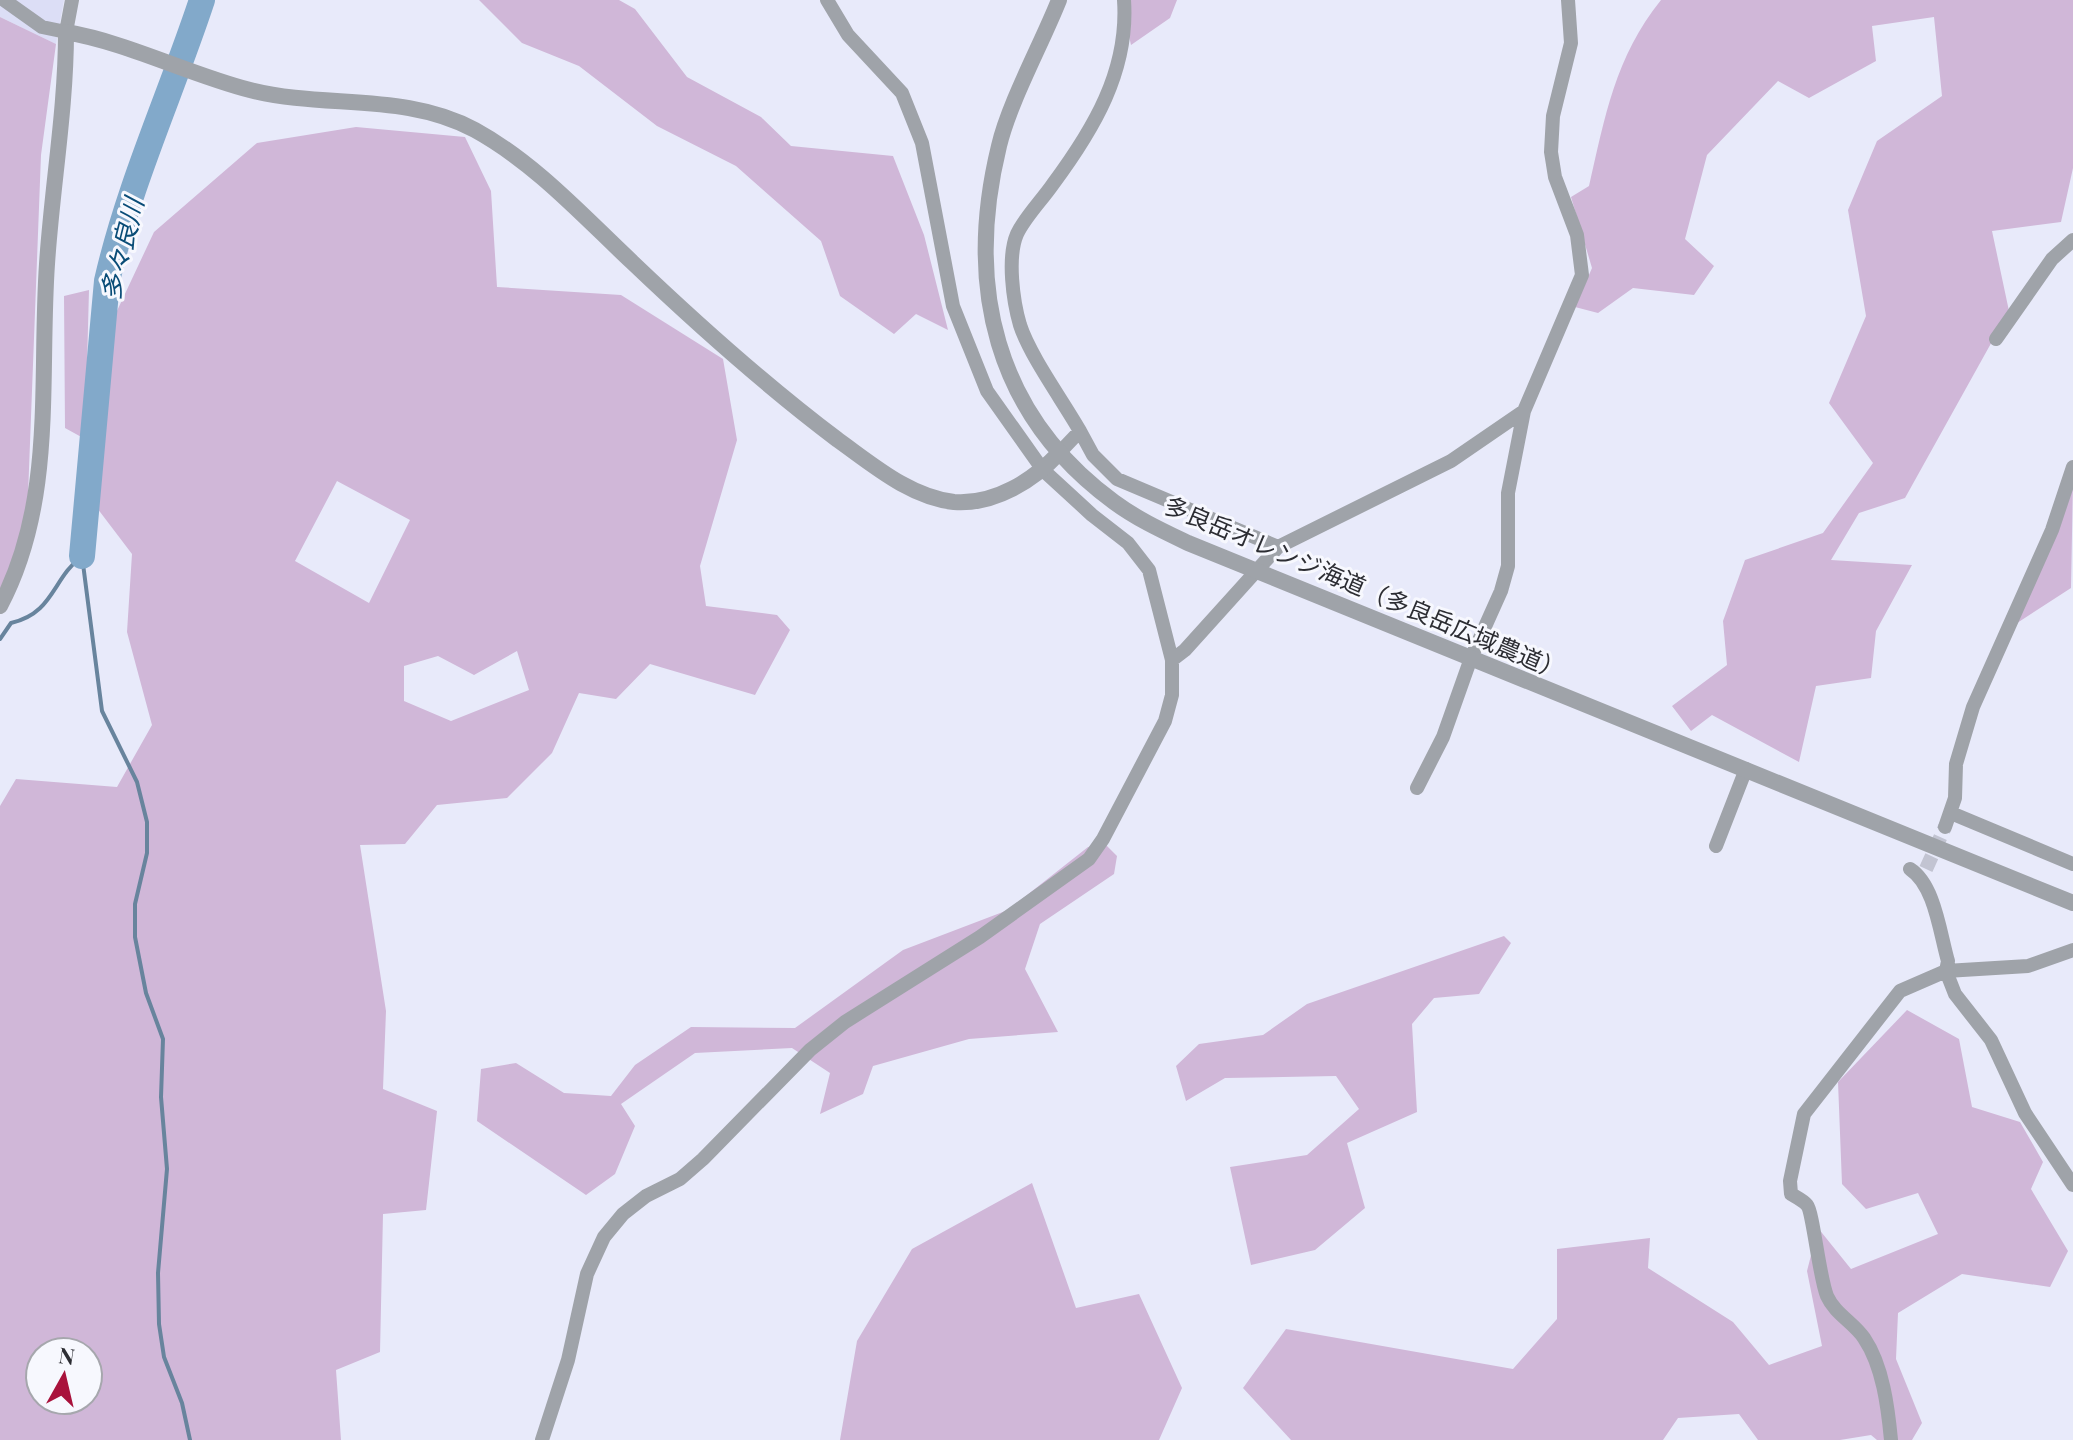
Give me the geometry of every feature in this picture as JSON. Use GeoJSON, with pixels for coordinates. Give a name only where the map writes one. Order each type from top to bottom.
{"type":"FeatureCollection","features":[{"type":"Feature","properties":{"kind":"street"},"geometry":{"type":"LineString","coordinates":[[4,0],[42,27],[88,36],[186,72],[253,91],[303,99],[406,106],[442,115],[473,129],[533,170],[776,393],[908,487],[956,502],[983,500],[1024,483],[1043,470],[1080,431]]}},
{"type":"Feature","properties":{"kind":"street"},"geometry":{"type":"LineString","coordinates":[[0,606],[24,552],[34,506],[44,426],[44,307],[66,32],[72,0]]}},
{"type":"Feature","properties":{"kind":"street"},"geometry":{"type":"LineString","coordinates":[[542,1440],[568,1360],[587,1274],[604,1237],[623,1214],[692,1169],[810,1050],[845,1022],[980,937],[1089,859],[1103,839],[1165,721],[1172,695],[1172,660],[1149,570],[1128,543],[1043,470],[987,391],[953,306],[922,143],[902,93],[848,35],[827,0]]}},
{"type":"Feature","properties":{"kind":"street","name":"多良岳オレンジ海道（多良岳広域農道）"},"geometry":{"type":"LineString","coordinates":[[1059,0],[1000,142],[985,217],[987,301],[1007,369],[1036,422],[1083,477],[1116,503],[1188,543],[2073,903]]}},
{"type":"Feature","properties":{"kind":"street"},"geometry":{"type":"LineString","coordinates":[[1124,0],[1125,19],[1117,65],[1101,110],[1090,133],[1016,235],[1011,284],[1021,327],[1093,455],[1117,479],[1274,550]]}},
{"type":"Feature","properties":{"kind":"street"},"geometry":{"type":"LineString","coordinates":[[1417,788],[1443,737],[1471,658],[1501,591],[1508,566],[1508,493],[1524,411],[1582,275],[1577,235],[1555,177],[1551,152],[1553,116],[1571,43],[1568,0]]}},
{"type":"Feature","properties":{"kind":"street"},"geometry":{"type":"LineString","coordinates":[[1996,339],[2052,259],[2073,240]]}},
{"type":"Feature","properties":{"kind":"street"},"geometry":{"type":"LineString","coordinates":[[1172,660],[1185,650],[1274,550],[1451,461],[1524,411]]}},
{"type":"Feature","properties":{"kind":"street"},"geometry":{"type":"LineString","coordinates":[[2073,467],[2052,530],[1973,707],[1956,764],[1948,820],[2073,864]]}},
{"type":"Feature","properties":{"kind":"street"},"geometry":{"type":"LineString","coordinates":[[1716,846],[1746,769]]}},
{"type":"Feature","properties":{"kind":"street"},"geometry":{"type":"LineString","coordinates":[[1918,871],[1948,961],[1946,971],[1955,994],[1991,1040],[2025,1113],[2073,1185]]}},
{"type":"Feature","properties":{"kind":"street"},"geometry":{"type":"LineString","coordinates":[[1891,1440],[1888,1412],[1876,1367],[1863,1338],[1837,1312],[1827,1296],[1815,1257],[1808,1205],[1791,1194],[1790,1181],[1804,1114],[1885,1006],[1900,991],[1946,971],[2028,966],[2073,950]]}},
{"type":"Feature","properties":{"kind":"shaded area"},"geometry":{"type":"Polygon","coordinates":[[[0,0],[64,0],[56,44],[0,17],[0,0]]]}},
{"type":"Feature","properties":{"kind":"shaded area"},"geometry":{"type":"Polygon","coordinates":[[[479,0],[619,0],[635,9],[687,77],[761,117],[791,146],[893,156],[924,235],[948,330],[916,314],[894,334],[840,296],[821,241],[736,166],[657,126],[579,66],[522,43],[479,0]]]}},
{"type":"Feature","properties":{"kind":"shaded area"},"geometry":{"type":"Polygon","coordinates":[[[1121,0],[1177,0],[1170,18],[1131,45],[1121,0]]]}},
{"type":"Feature","properties":{"kind":"shaded area"},"geometry":{"type":"Polygon","coordinates":[[[1661,0],[2073,0],[2073,168],[2061,222],[1992,231],[2009,311],[1905,498],[1859,513],[1831,560],[1912,565],[1876,631],[1871,678],[1816,686],[1799,762],[1712,715],[1691,731],[1672,706],[1727,665],[1723,621],[1745,560],[1823,533],[1873,463],[1829,403],[1866,316],[1848,210],[1877,141],[1942,96],[1934,17],[1872,26],[1876,61],[1809,98],[1778,81],[1707,155],[1685,239],[1714,266],[1694,295],[1633,288],[1598,313],[1575,307],[1592,268],[1571,197],[1589,186],[1622,66],[1645,22],[1661,0]]]}},
{"type":"Feature","properties":{"kind":"shaded area"},"geometry":{"type":"Polygon","coordinates":[[[0,17],[56,44],[41,155],[26,548],[0,593],[0,17]]]}},
{"type":"Feature","properties":{"kind":"shaded area"},"geometry":{"type":"Polygon","coordinates":[[[356,127],[465,137],[491,191],[497,287],[621,295],[723,359],[737,440],[700,566],[706,606],[777,615],[790,630],[755,695],[650,664],[616,699],[579,693],[552,753],[507,798],[437,805],[405,844],[360,845],[386,1011],[383,1089],[437,1111],[426,1210],[383,1214],[380,1352],[336,1370],[341,1440],[0,1440],[0,806],[16,779],[117,787],[152,725],[127,632],[132,554],[94,504],[116,313],[154,232],[257,143],[356,127]],[[337,481],[295,561],[369,603],[410,520],[337,481]],[[517,651],[474,675],[438,656],[404,666],[404,701],[451,721],[529,690],[517,651]]]}},
{"type":"Feature","properties":{"kind":"shaded area"},"geometry":{"type":"Polygon","coordinates":[[[89,290],[85,439],[65,428],[64,296],[89,290]]]}},
{"type":"Feature","properties":{"kind":"shaded area"},"geometry":{"type":"Polygon","coordinates":[[[2073,480],[2071,588],[2014,625],[2073,480]]]}},
{"type":"Feature","properties":{"kind":"shaded area"},"geometry":{"type":"Polygon","coordinates":[[[1105,844],[1117,856],[1114,874],[1040,924],[1025,969],[1058,1032],[969,1039],[873,1066],[863,1094],[820,1114],[830,1073],[792,1048],[695,1053],[621,1104],[635,1126],[615,1174],[586,1195],[477,1121],[481,1069],[516,1063],[564,1093],[611,1096],[635,1065],[691,1027],[795,1028],[903,950],[1008,910],[1088,847],[1105,844]]]}},
{"type":"Feature","properties":{"kind":"shaded area"},"geometry":{"type":"Polygon","coordinates":[[[1504,936],[1511,943],[1479,994],[1434,998],[1412,1024],[1417,1112],[1347,1143],[1365,1208],[1315,1250],[1251,1265],[1230,1167],[1307,1155],[1359,1109],[1336,1076],[1225,1078],[1186,1101],[1176,1066],[1199,1044],[1263,1035],[1307,1004],[1504,936]]]}},
{"type":"Feature","properties":{"kind":"shaded area"},"geometry":{"type":"Polygon","coordinates":[[[1907,1010],[1959,1039],[1972,1107],[2020,1122],[2043,1162],[2031,1189],[2068,1251],[2050,1287],[1962,1274],[1898,1313],[1896,1359],[1922,1423],[1912,1440],[1877,1440],[1871,1435],[1840,1440],[1758,1440],[1739,1414],[1678,1418],[1663,1440],[1291,1440],[1243,1388],[1286,1329],[1513,1369],[1557,1319],[1557,1249],[1650,1238],[1648,1268],[1733,1322],[1769,1365],[1822,1346],[1807,1271],[1818,1228],[1851,1269],[1938,1234],[1918,1193],[1866,1209],[1842,1184],[1838,1082],[1907,1010]]]}},
{"type":"Feature","properties":{"kind":"shaded area"},"geometry":{"type":"Polygon","coordinates":[[[1032,1183],[1076,1308],[1139,1294],[1182,1388],[1159,1440],[840,1440],[857,1341],[912,1249],[1032,1183]]]}},
{"type":"Feature","properties":{"kind":"waterway","name":"多々良川"},"geometry":{"type":"LineString","coordinates":[[82,556],[107,281],[127,209],[202,0]]}},
{"type":"Feature","properties":{"kind":"waterway"},"geometry":{"type":"LineString","coordinates":[[82,556],[102,711],[137,782],[147,822],[147,853],[135,904],[135,937],[146,993],[163,1039],[161,1097],[167,1169],[158,1273],[159,1324],[164,1357],[182,1403],[190,1440]]}},
{"type":"Feature","properties":{"kind":"waterway"},"geometry":{"type":"LineString","coordinates":[[0,639],[11,623],[36,612],[82,556]]}},
{"type":"Feature","properties":{"kind":"tunnel"},"geometry":{"type":"LineString","coordinates":[[1926,869],[1945,827]]}}]}
